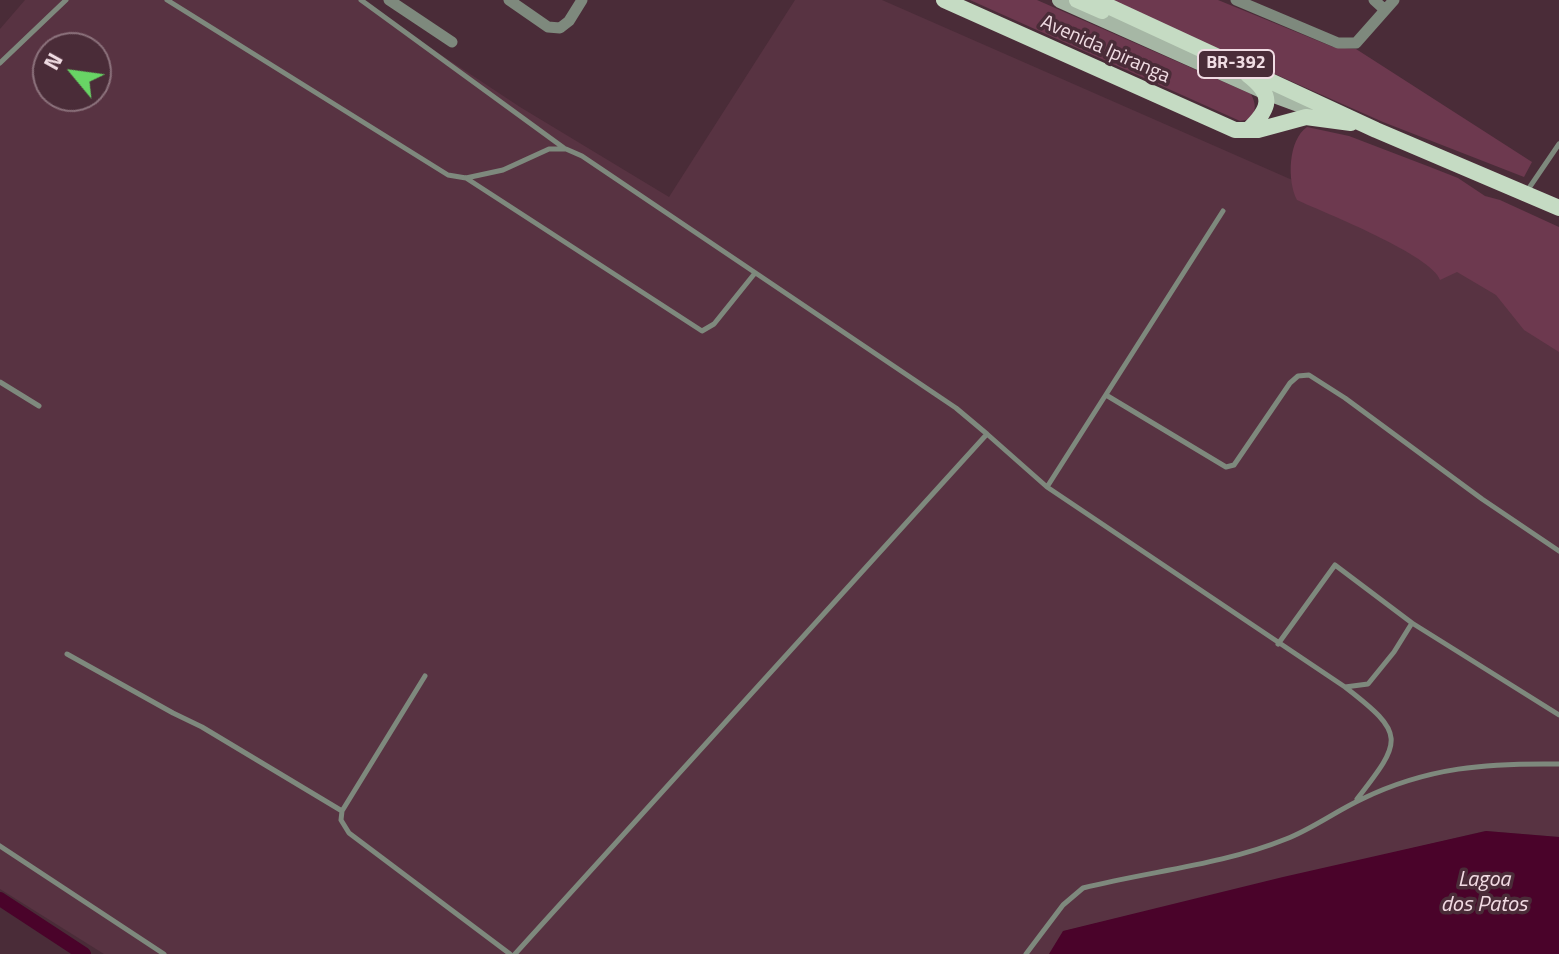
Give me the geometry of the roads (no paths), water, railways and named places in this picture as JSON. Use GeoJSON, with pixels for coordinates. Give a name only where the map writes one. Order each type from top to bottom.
{"type":"FeatureCollection","features":[{"type":"Feature","properties":{"kind":"main road","name":"Avenida Ipiranga"},"geometry":{"type":"LineString","coordinates":[[944,0],[1235,130],[1267,128],[1306,117],[1346,122]]}},
{"type":"Feature","properties":{"kind":"main road","name":"BR-392"},"geometry":{"type":"LineString","coordinates":[[1060,0],[1266,92],[1376,130]]}},
{"type":"Feature","properties":{"kind":"main road"},"geometry":{"type":"LineString","coordinates":[[1077,0],[1247,74],[1266,92],[1267,103],[1265,112],[1248,130]]}},
{"type":"Feature","properties":{"kind":"main road","name":"BR-392"},"geometry":{"type":"LineString","coordinates":[[1095,0],[1376,130],[1559,208]]}},
{"type":"Feature","properties":{"kind":"street"},"geometry":{"type":"LineString","coordinates":[[389,0],[452,42]]}},
{"type":"Feature","properties":{"kind":"street"},"geometry":{"type":"LineString","coordinates":[[509,0],[548,27],[560,28],[569,21],[582,0]]}},
{"type":"Feature","properties":{"kind":"street"},"geometry":{"type":"LineString","coordinates":[[1236,0],[1338,43],[1356,43],[1394,0]]}},
{"type":"Feature","properties":{"kind":"street"},"geometry":{"type":"LineString","coordinates":[[1374,0],[1385,10]]}},
{"type":"Feature","properties":{"kind":"lane"},"geometry":{"type":"LineString","coordinates":[[0,63],[66,0]]}},
{"type":"Feature","properties":{"kind":"lane"},"geometry":{"type":"LineString","coordinates":[[167,0],[448,175],[466,178],[503,170],[549,149],[566,149]]}},
{"type":"Feature","properties":{"kind":"lane"},"geometry":{"type":"LineString","coordinates":[[361,0],[566,149],[582,156],[956,408],[1047,487],[1345,687],[1378,713],[1389,731],[1392,745],[1386,761],[1354,803]]}},
{"type":"Feature","properties":{"kind":"lane"},"geometry":{"type":"LineString","coordinates":[[1526,192],[1559,144]]}},
{"type":"Feature","properties":{"kind":"lane"},"geometry":{"type":"LineString","coordinates":[[466,178],[702,331],[714,324],[755,273]]}},
{"type":"Feature","properties":{"kind":"lane"},"geometry":{"type":"LineString","coordinates":[[1047,487],[1223,211]]}},
{"type":"Feature","properties":{"kind":"lane"},"geometry":{"type":"LineString","coordinates":[[1106,395],[1226,467],[1234,465],[1290,383],[1298,376],[1309,375],[1559,551]]}},
{"type":"Feature","properties":{"kind":"lane"},"geometry":{"type":"LineString","coordinates":[[0,382],[39,406]]}},
{"type":"Feature","properties":{"kind":"lane"},"geometry":{"type":"LineString","coordinates":[[425,676],[342,811],[341,820],[349,833],[513,954],[987,434]]}},
{"type":"Feature","properties":{"kind":"lane"},"geometry":{"type":"LineString","coordinates":[[1278,644],[1335,565],[1412,623],[1559,715]]}},
{"type":"Feature","properties":{"kind":"lane"},"geometry":{"type":"LineString","coordinates":[[1345,687],[1368,684],[1412,623]]}},
{"type":"Feature","properties":{"kind":"lane"},"geometry":{"type":"LineString","coordinates":[[67,654],[202,727],[342,811]]}},
{"type":"Feature","properties":{"kind":"lane"},"geometry":{"type":"LineString","coordinates":[[1026,954],[1063,905],[1083,888],[1241,854],[1288,839],[1354,803],[1408,779],[1471,765],[1559,764]]}},
{"type":"Feature","properties":{"kind":"lane"},"geometry":{"type":"LineString","coordinates":[[0,846],[164,954]]}},
{"type":"Feature","properties":{"kind":"water","name":"Lagoa dos Patos"},"geometry":{"type":"Polygon","coordinates":[[[1486,831],[1559,837],[1559,954],[1049,954],[1063,931],[1486,831]]]}},
{"type":"Feature","properties":{"kind":"waterway"},"geometry":{"type":"LineString","coordinates":[[0,899],[84,954]]}}]}
